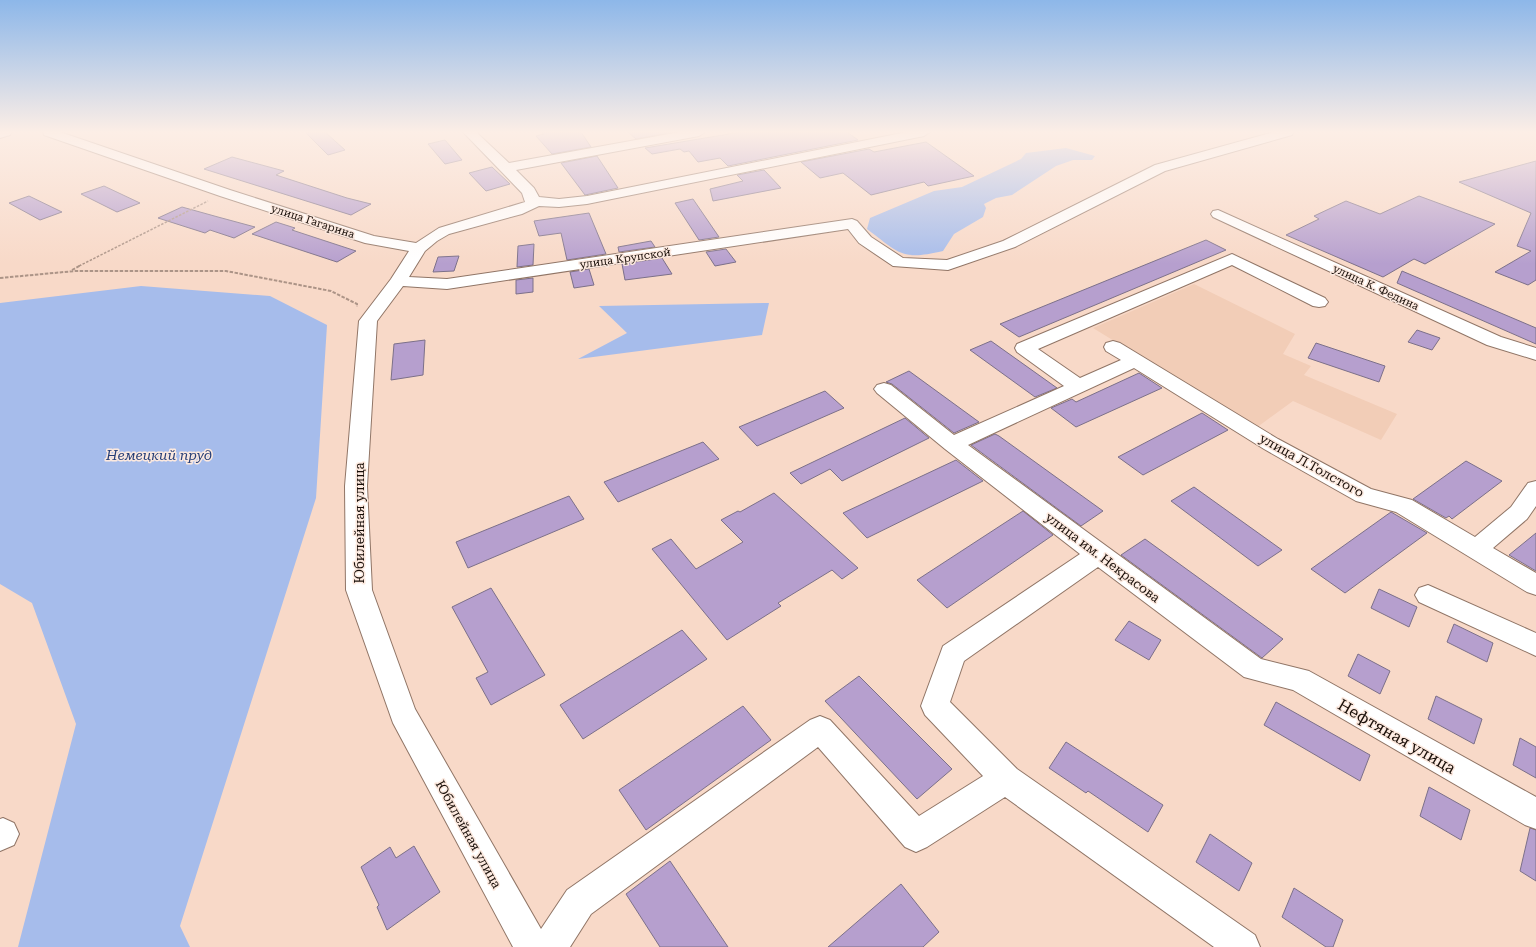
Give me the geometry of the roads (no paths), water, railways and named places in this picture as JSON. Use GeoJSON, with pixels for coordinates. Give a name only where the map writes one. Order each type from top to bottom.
{"type":"FeatureCollection","features":[{"type":"Feature","properties":{"kind":"street","name":"улица Гагарина"},"geometry":{"type":"LineString","coordinates":[[177,176],[371,240],[419,248]]}},
{"type":"Feature","properties":{"kind":"street"},"geometry":{"type":"LineString","coordinates":[[514,176],[529,191],[533,201],[559,203],[587,200],[705,176]]}},
{"type":"Feature","properties":{"kind":"street","name":"улица Крупской"},"geometry":{"type":"LineString","coordinates":[[398,281],[447,284],[852,224],[865,240],[899,263],[948,265],[1008,244],[1144,176]]}},
{"type":"Feature","properties":{"kind":"street","name":"Юбилейная улица"},"geometry":{"type":"LineString","coordinates":[[532,947],[403,714],[359,590],[356,486],[368,321],[398,281],[419,248],[431,238],[444,231],[517,211],[532,205],[533,201]]}},
{"type":"Feature","properties":{"kind":"street","name":"улица К. Федина"},"geometry":{"type":"LineString","coordinates":[[1218,214],[1494,341],[1536,354]]}},
{"type":"Feature","properties":{"kind":"street"},"geometry":{"type":"LineString","coordinates":[[1078,386],[1024,348],[1232,259],[1319,302]]}},
{"type":"Feature","properties":{"kind":"street","name":"улица Л.Толстого"},"geometry":{"type":"LineString","coordinates":[[1113,347],[1271,444],[1364,495],[1404,506],[1536,584]]}},
{"type":"Feature","properties":{"kind":"street"},"geometry":{"type":"LineString","coordinates":[[952,444],[1135,361]]}},
{"type":"Feature","properties":{"kind":"street","name":"улица им. Некрасова"},"geometry":{"type":"LineString","coordinates":[[884,389],[952,444],[1254,669]]}},
{"type":"Feature","properties":{"kind":"street"},"geometry":{"type":"LineString","coordinates":[[1476,549],[1519,513],[1536,488]]}},
{"type":"Feature","properties":{"kind":"street"},"geometry":{"type":"LineString","coordinates":[[1098,554],[953,654],[935,706],[1006,779],[1243,947]]}},
{"type":"Feature","properties":{"kind":"street"},"geometry":{"type":"LineString","coordinates":[[1428,595],[1536,645]]}},
{"type":"Feature","properties":{"kind":"street","name":"Нефтяная улица"},"geometry":{"type":"LineString","coordinates":[[1254,669],[1299,680],[1536,814]]}},
{"type":"Feature","properties":{"kind":"street"},"geometry":{"type":"LineString","coordinates":[[550,947],[579,902],[820,729],[916,836],[1006,779]]}},
{"type":"Feature","properties":{"kind":"water"},"geometry":{"type":"Polygon","coordinates":[[[985,176],[1041,176],[1012,195],[996,198],[984,204],[986,208],[983,217],[954,234],[943,251],[918,255],[901,253],[886,244],[867,229],[870,218],[934,191],[962,187],[985,176]]]}},
{"type":"Feature","properties":{"kind":"water","name":"Немецкий пруд"},"geometry":{"type":"Polygon","coordinates":[[[141,286],[270,296],[327,325],[316,498],[180,926],[190,947],[18,947],[76,724],[32,603],[0,584],[0,303],[141,286]]]}},
{"type":"Feature","properties":{"kind":"water"},"geometry":{"type":"Polygon","coordinates":[[[769,303],[762,335],[578,359],[627,333],[599,306],[769,303]]]}}]}
